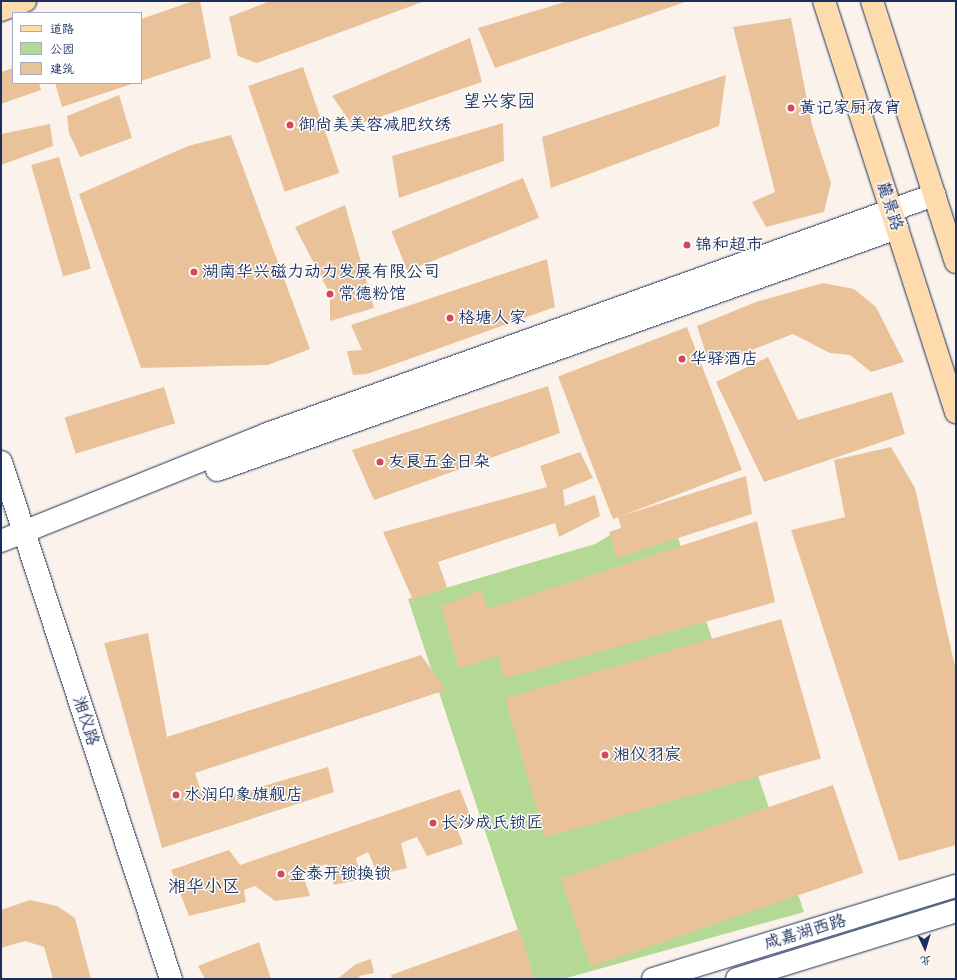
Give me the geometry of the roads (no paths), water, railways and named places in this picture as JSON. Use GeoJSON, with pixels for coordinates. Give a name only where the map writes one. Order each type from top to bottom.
{"type":"FeatureCollection","features":[{"type":"Feature","properties":{"kind":"main road"},"geometry":{"type":"LineString","coordinates":[[1,10],[25,1]]}},
{"type":"Feature","properties":{"kind":"main road","name":"麓景路"},"geometry":{"type":"LineString","coordinates":[[824,1],[956,412]]}},
{"type":"Feature","properties":{"kind":"main road"},"geometry":{"type":"LineString","coordinates":[[872,1],[956,262]]}},
{"type":"Feature","properties":{"kind":"street"},"geometry":{"type":"LineString","coordinates":[[1,547],[268,434],[895,220],[934,195]]}},
{"type":"Feature","properties":{"kind":"street","name":"湘仪路"},"geometry":{"type":"LineString","coordinates":[[1,462],[171,979]]}},
{"type":"Feature","properties":{"kind":"street"},"geometry":{"type":"LineString","coordinates":[[1,540],[25,536]]}},
{"type":"Feature","properties":{"kind":"street","name":"咸嘉湖西路"},"geometry":{"type":"LineString","coordinates":[[653,979],[956,886]]}},
{"type":"Feature","properties":{"kind":"street","name":"咸嘉湖西路"},"geometry":{"type":"LineString","coordinates":[[737,979],[956,911]]}},
{"type":"Feature","properties":{"kind":"place","name":"黄记家厨夜宵"},"geometry":{"type":"Point","coordinates":[791,108]}},
{"type":"Feature","properties":{"kind":"place","name":"御尚美美容减肥纹绣"},"geometry":{"type":"Point","coordinates":[290,125]}},
{"type":"Feature","properties":{"kind":"place","name":"锦和超市"},"geometry":{"type":"Point","coordinates":[687,245]}},
{"type":"Feature","properties":{"kind":"place","name":"湖南华兴磁力动力发展有限公司"},"geometry":{"type":"Point","coordinates":[194,272]}},
{"type":"Feature","properties":{"kind":"place","name":"常德粉馆"},"geometry":{"type":"Point","coordinates":[330,294]}},
{"type":"Feature","properties":{"kind":"place","name":"格塘人家"},"geometry":{"type":"Point","coordinates":[450,318]}},
{"type":"Feature","properties":{"kind":"place","name":"华驿酒店"},"geometry":{"type":"Point","coordinates":[682,359]}},
{"type":"Feature","properties":{"kind":"place","name":"友良五金日杂"},"geometry":{"type":"Point","coordinates":[380,462]}},
{"type":"Feature","properties":{"kind":"place","name":"湘仪羽宸"},"geometry":{"type":"Point","coordinates":[605,755]}},
{"type":"Feature","properties":{"kind":"place","name":"水润印象旗舰店"},"geometry":{"type":"Point","coordinates":[176,795]}},
{"type":"Feature","properties":{"kind":"place","name":"长沙成氏锁匠"},"geometry":{"type":"Point","coordinates":[433,823]}},
{"type":"Feature","properties":{"kind":"place","name":"金泰开锁换锁"},"geometry":{"type":"Point","coordinates":[281,874]}},
{"type":"Feature","properties":{"kind":"district","name":"望兴家园"},"geometry":{"type":"Point","coordinates":[499,101]}},
{"type":"Feature","properties":{"kind":"district","name":"湘华小区"},"geometry":{"type":"Point","coordinates":[204,886]}}]}
